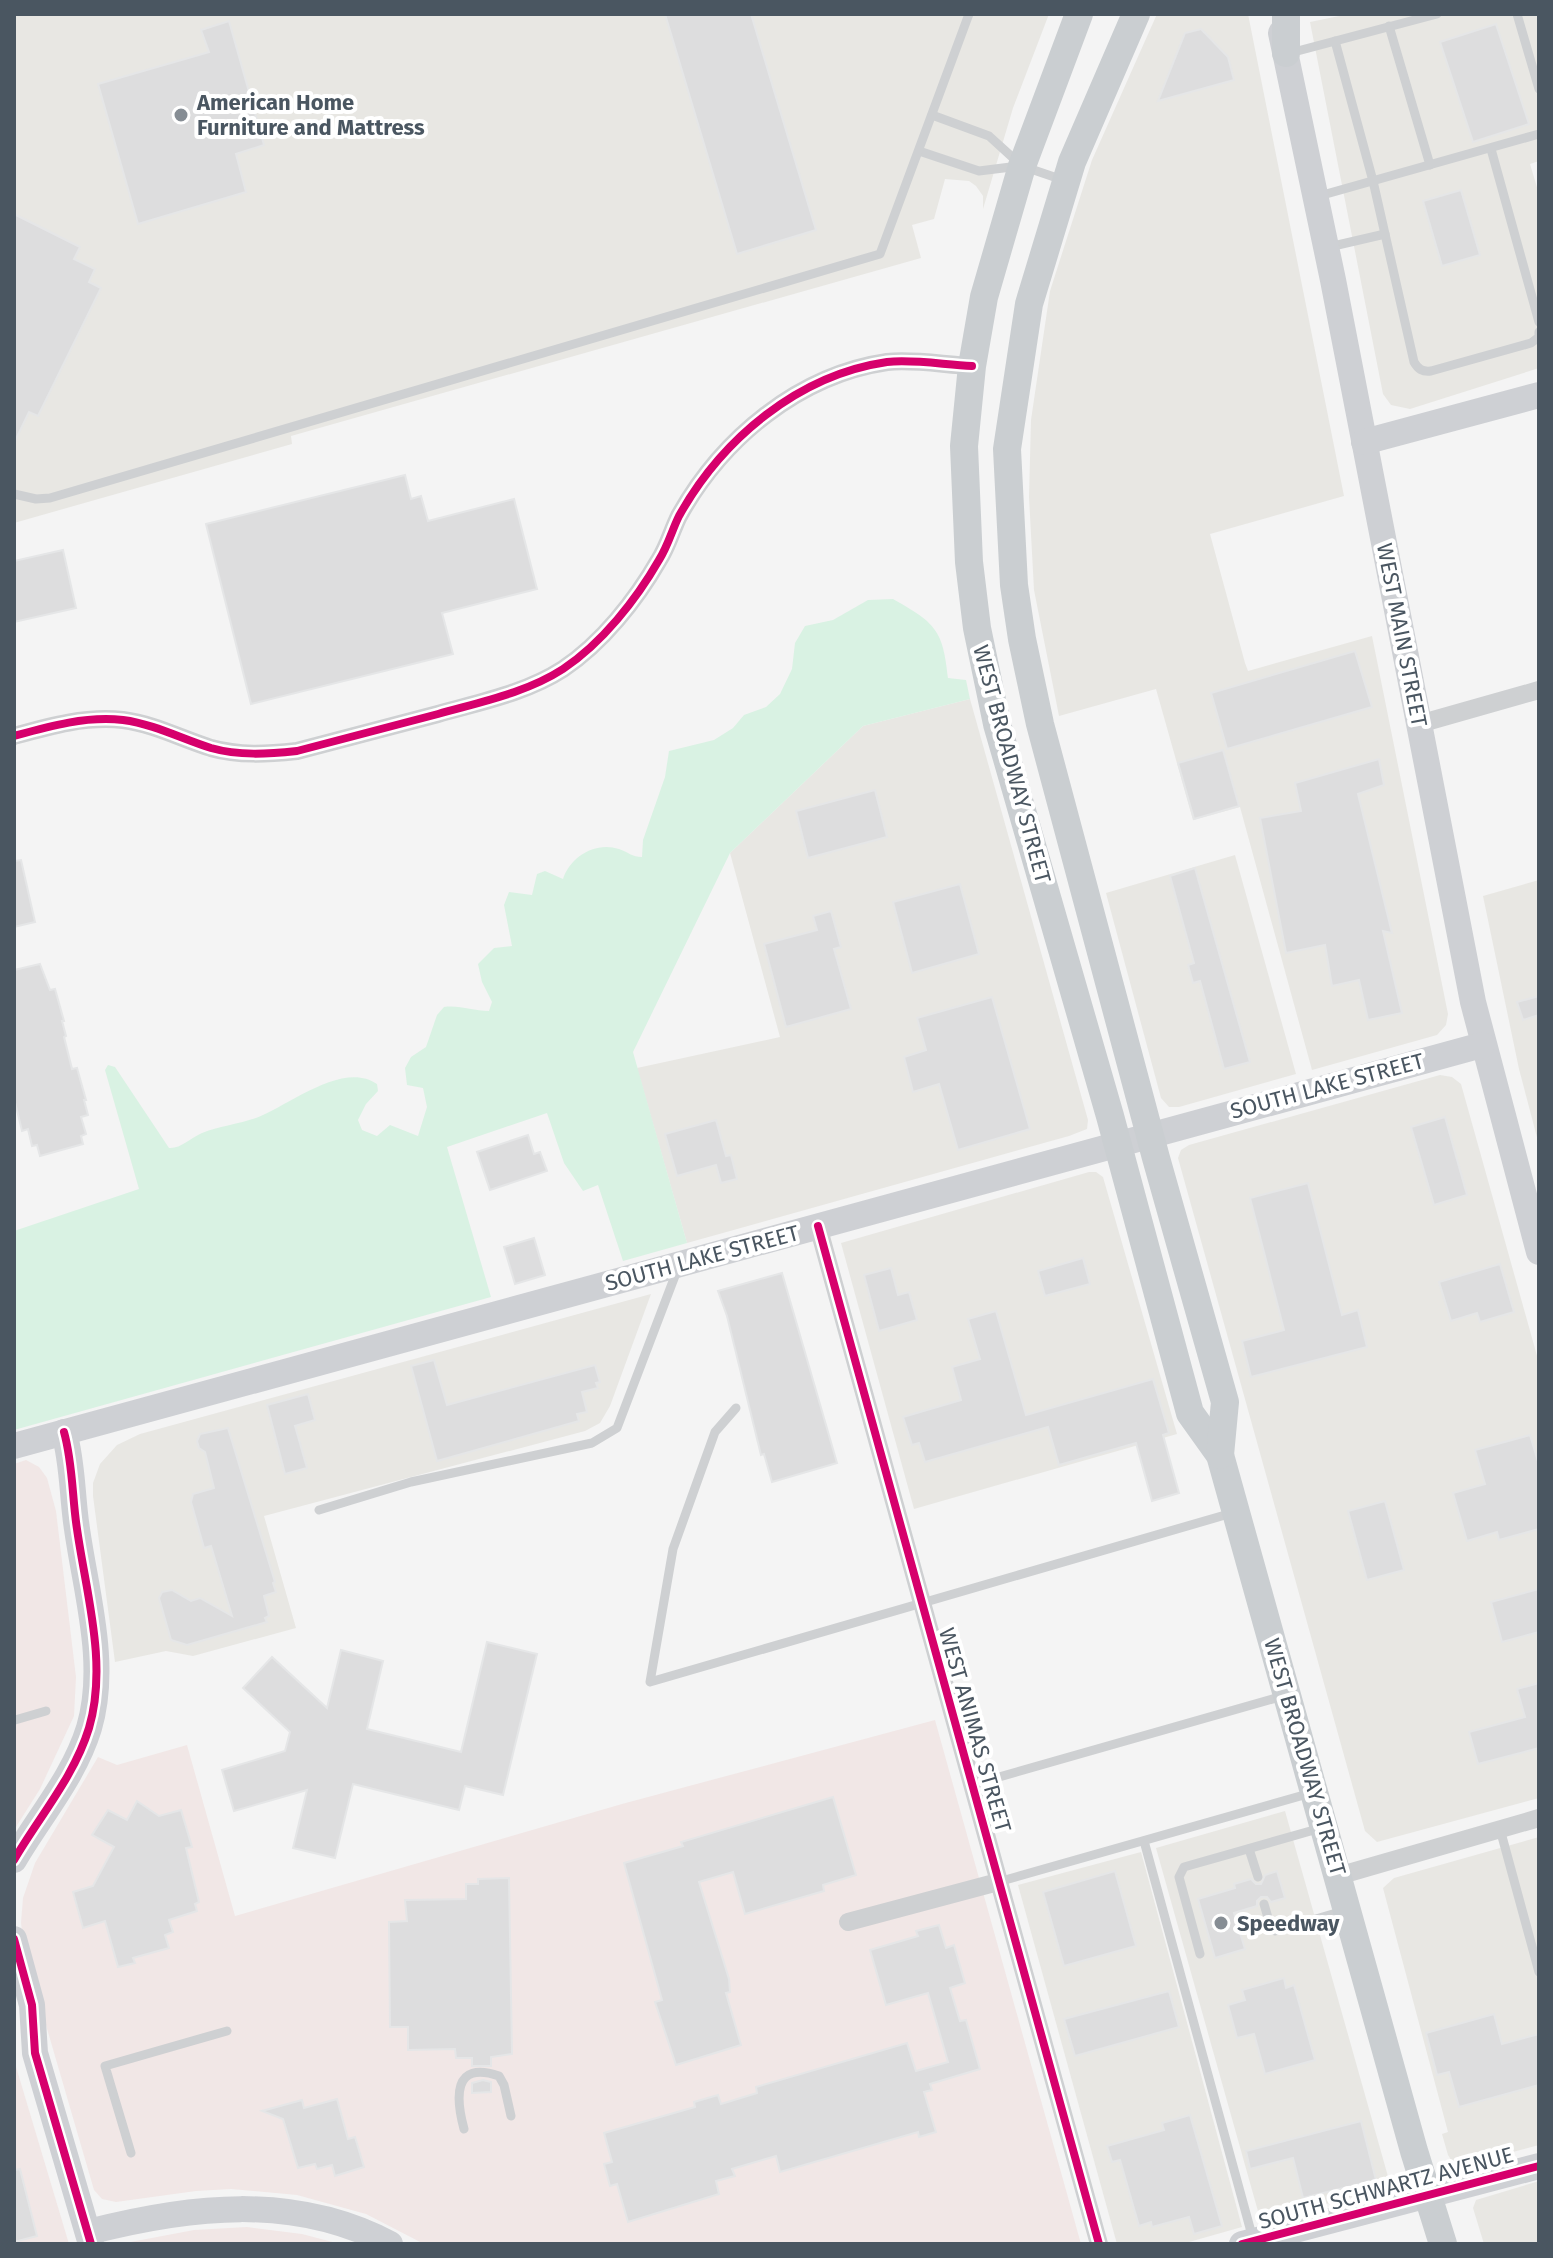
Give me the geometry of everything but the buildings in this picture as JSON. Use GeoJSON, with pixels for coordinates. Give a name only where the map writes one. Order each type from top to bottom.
{"type":"FeatureCollection","features":[{"type":"Feature","properties":{"kind":"main road","name":"WEST BROADWAY STREET"},"geometry":{"type":"LineString","coordinates":[[1079,14],[1022,166],[984,297],[972,366],[964,446],[969,562],[984,665],[997,724],[1190,1413],[1220,1455],[1443,2244]]}},
{"type":"Feature","properties":{"kind":"main road","name":"WEST BROADWAY STREET"},"geometry":{"type":"LineString","coordinates":[[1136,14],[1072,162],[1029,304],[1007,449],[1014,585],[1040,724],[1225,1402],[1220,1455]]}},
{"type":"Feature","properties":{"kind":"main road","name":"WEST MAIN STREET"},"geometry":{"type":"LineString","coordinates":[[1277,14],[1316,197],[1482,1045],[1539,1252]]}},
{"type":"Feature","properties":{"kind":"main road"},"geometry":{"type":"LineString","coordinates":[[1286,14],[1286,53]]}},
{"type":"Feature","properties":{"kind":"main road"},"geometry":{"type":"LineString","coordinates":[[1364,442],[1539,395]]}},
{"type":"Feature","properties":{"kind":"main road","name":"SOUTH LAKE STREET"},"geometry":{"type":"LineString","coordinates":[[14,1446],[1482,1045]]}},
{"type":"Feature","properties":{"kind":"main road"},"geometry":{"type":"LineString","coordinates":[[14,1860],[79,1753],[89,1728],[96,1685],[94,1645],[64,1432]]}},
{"type":"Feature","properties":{"kind":"main road"},"geometry":{"type":"LineString","coordinates":[[14,1939],[32,2005],[35,2053],[90,2238],[170,2214],[244,2208],[311,2215],[351,2227],[390,2244]]}},
{"type":"Feature","properties":{"kind":"main road"},"geometry":{"type":"LineString","coordinates":[[14,2019],[35,2053]]}},
{"type":"Feature","properties":{"kind":"main road","name":"SOUTH SCHWARTZ AVENUE"},"geometry":{"type":"LineString","coordinates":[[1250,2243],[1539,2166]]}},
{"type":"Feature","properties":{"kind":"street"},"geometry":{"type":"LineString","coordinates":[[14,736],[69,722],[113,720],[171,732],[213,748],[266,754],[297,751],[505,696],[563,669],[587,650],[623,612],[661,557],[677,521],[702,479],[722,455],[768,413],[806,388],[862,368],[889,362],[972,366]]}},
{"type":"Feature","properties":{"kind":"street"},"geometry":{"type":"LineString","coordinates":[[1419,724],[1539,690]]}},
{"type":"Feature","properties":{"kind":"street","name":"WEST ANIMAS STREET"},"geometry":{"type":"LineString","coordinates":[[818,1226],[1099,2244]]}},
{"type":"Feature","properties":{"kind":"street"},"geometry":{"type":"LineString","coordinates":[[1338,1876],[1539,1818]]}},
{"type":"Feature","properties":{"kind":"street"},"geometry":{"type":"LineString","coordinates":[[848,1922],[998,1882]]}},
{"type":"Feature","properties":{"kind":"lane"},"geometry":{"type":"LineString","coordinates":[[14,494],[36,499],[50,498],[880,254],[969,14]]}},
{"type":"Feature","properties":{"kind":"lane"},"geometry":{"type":"LineString","coordinates":[[1286,53],[1437,14]]}},
{"type":"Feature","properties":{"kind":"lane"},"geometry":{"type":"LineString","coordinates":[[1517,14],[1539,89]]}},
{"type":"Feature","properties":{"kind":"lane"},"geometry":{"type":"LineString","coordinates":[[1389,26],[1430,165]]}},
{"type":"Feature","properties":{"kind":"lane"},"geometry":{"type":"LineString","coordinates":[[1335,41],[1373,181],[1414,362],[1423,372],[1531,343],[1539,337],[1539,332]]}},
{"type":"Feature","properties":{"kind":"lane"},"geometry":{"type":"LineString","coordinates":[[932,115],[989,136],[1022,166],[1066,181]]}},
{"type":"Feature","properties":{"kind":"lane"},"geometry":{"type":"LineString","coordinates":[[1316,197],[1539,134]]}},
{"type":"Feature","properties":{"kind":"lane"},"geometry":{"type":"LineString","coordinates":[[1491,149],[1539,322]]}},
{"type":"Feature","properties":{"kind":"lane"},"geometry":{"type":"LineString","coordinates":[[919,151],[979,171],[1022,166]]}},
{"type":"Feature","properties":{"kind":"lane"},"geometry":{"type":"LineString","coordinates":[[1326,248],[1385,234]]}},
{"type":"Feature","properties":{"kind":"lane"},"geometry":{"type":"LineString","coordinates":[[319,1510],[411,1482],[592,1443],[617,1428],[679,1264]]}},
{"type":"Feature","properties":{"kind":"lane"},"geometry":{"type":"LineString","coordinates":[[736,1408],[715,1432],[673,1549],[650,1682],[1236,1512]]}},
{"type":"Feature","properties":{"kind":"lane"},"geometry":{"type":"LineString","coordinates":[[971,1785],[1287,1695]]}},
{"type":"Feature","properties":{"kind":"lane"},"geometry":{"type":"LineString","coordinates":[[15,1720],[46,1711]]}},
{"type":"Feature","properties":{"kind":"lane"},"geometry":{"type":"LineString","coordinates":[[998,1882],[1314,1792]]}},
{"type":"Feature","properties":{"kind":"lane"},"geometry":{"type":"LineString","coordinates":[[1200,1954],[1179,1877],[1184,1867],[1324,1827]]}},
{"type":"Feature","properties":{"kind":"lane"},"geometry":{"type":"LineString","coordinates":[[1500,1829],[1539,1972]]}},
{"type":"Feature","properties":{"kind":"lane"},"geometry":{"type":"LineString","coordinates":[[1144,1841],[1250,2243]]}},
{"type":"Feature","properties":{"kind":"lane"},"geometry":{"type":"LineString","coordinates":[[1249,1849],[1258,1877]]}},
{"type":"Feature","properties":{"kind":"lane"},"geometry":{"type":"LineString","coordinates":[[1264,1904],[1271,1928],[1275,1931],[1347,1910]]}},
{"type":"Feature","properties":{"kind":"lane"},"geometry":{"type":"LineString","coordinates":[[131,2153],[105,2066],[227,2031]]}},
{"type":"Feature","properties":{"kind":"lane"},"geometry":{"type":"LineString","coordinates":[[464,2129],[457,2093],[463,2081],[472,2075],[491,2073],[499,2076],[511,2116]]}},
{"type":"Feature","properties":{"kind":"shaded area"},"geometry":{"type":"Polygon","coordinates":[[[14,14],[1049,14],[1013,108],[983,209],[983,196],[976,186],[969,181],[945,179],[934,219],[912,225],[921,258],[291,436],[292,444],[14,523],[14,14]]]}},
{"type":"Feature","properties":{"kind":"shaded area"},"geometry":{"type":"Polygon","coordinates":[[[1157,14],[1248,14],[1344,496],[1210,534],[1245,663],[1248,671],[1372,636],[1448,1014],[1446,1025],[1437,1035],[1312,1070],[1240,807],[1193,820],[1156,689],[1059,716],[1034,590],[1029,497],[1031,420],[1050,291],[1092,160],[1157,14]]]}},
{"type":"Feature","properties":{"kind":"shaded area"},"geometry":{"type":"Polygon","coordinates":[[[1349,14],[1539,14],[1539,161],[1530,164],[1539,194],[1539,368],[1410,409],[1391,405],[1383,394],[1310,22],[1349,14]]]}},
{"type":"Feature","properties":{"kind":"shaded area"},"geometry":{"type":"Polygon","coordinates":[[[970,699],[1088,1120],[1087,1129],[687,1243],[637,1068],[780,1037],[730,853],[863,726],[970,699]]]}},
{"type":"Feature","properties":{"kind":"shaded area"},"geometry":{"type":"Polygon","coordinates":[[[1235,855],[1296,1074],[1179,1107],[1169,1107],[1161,1098],[1106,893],[1235,855]]]}},
{"type":"Feature","properties":{"kind":"shaded area"},"geometry":{"type":"Polygon","coordinates":[[[1539,880],[1539,1145],[1519,1069],[1483,896],[1539,880]]]}},
{"type":"Feature","properties":{"kind":"shaded area"},"geometry":{"type":"Polygon","coordinates":[[[1440,1075],[1452,1077],[1461,1084],[1539,1363],[1539,1798],[1377,1842],[1365,1831],[1178,1158],[1181,1150],[1189,1145],[1440,1075]]]}},
{"type":"Feature","properties":{"kind":"shaded area"},"geometry":{"type":"Polygon","coordinates":[[[1089,1172],[1103,1177],[1177,1434],[914,1509],[841,1243],[1089,1172]]]}},
{"type":"Feature","properties":{"kind":"shaded area"},"geometry":{"type":"Polygon","coordinates":[[[651,1294],[610,1406],[600,1423],[585,1431],[264,1516],[296,1628],[193,1656],[166,1651],[115,1662],[93,1483],[100,1464],[117,1445],[140,1434],[651,1294]]]}},
{"type":"Feature","properties":{"kind":"shaded area"},"geometry":{"type":"Polygon","coordinates":[[[26,1460],[39,1467],[47,1478],[56,1511],[76,1677],[74,1716],[40,1789],[14,1830],[14,1464],[26,1460]]]}},
{"type":"Feature","properties":{"kind":"shaded area"},"geometry":{"type":"Polygon","coordinates":[[[935,1720],[1081,2244],[424,2244],[366,2214],[297,2195],[231,2189],[116,2202],[102,2199],[94,2190],[25,1953],[21,1923],[23,1898],[35,1863],[98,1757],[117,1765],[187,1745],[235,1916],[622,1804],[935,1720]]]}},
{"type":"Feature","properties":{"kind":"shaded area"},"geometry":{"type":"Polygon","coordinates":[[[1285,1811],[1389,2180],[1377,2190],[1261,2222],[1156,1848],[1285,1811]]]}},
{"type":"Feature","properties":{"kind":"shaded area"},"geometry":{"type":"Polygon","coordinates":[[[1539,1837],[1539,2145],[1460,2166],[1453,2163],[1448,2155],[1442,2134],[1448,2132],[1383,1888],[1394,1878],[1539,1837]]]}},
{"type":"Feature","properties":{"kind":"shaded area"},"geometry":{"type":"Polygon","coordinates":[[[1141,1852],[1242,2227],[1182,2244],[1117,2244],[1018,1885],[1141,1852]]]}},
{"type":"Feature","properties":{"kind":"shaded area"},"geometry":{"type":"Polygon","coordinates":[[[14,2060],[69,2244],[14,2244],[14,2060]]]}},
{"type":"Feature","properties":{"kind":"shaded area"},"geometry":{"type":"Polygon","coordinates":[[[1539,2181],[1539,2244],[1484,2244],[1473,2208],[1476,2200],[1539,2181]]]}},
{"type":"Feature","properties":{"kind":"shaded area"},"geometry":{"type":"Polygon","coordinates":[[[247,2227],[302,2234],[340,2244],[120,2244],[194,2230],[247,2227]]]}},
{"type":"Feature","properties":{"kind":"green space"},"geometry":{"type":"Polygon","coordinates":[[[893,599],[919,615],[934,629],[943,648],[948,678],[966,680],[970,699],[863,726],[730,853],[633,1052],[687,1243],[623,1261],[598,1185],[583,1191],[564,1163],[547,1113],[447,1147],[491,1297],[14,1430],[14,1231],[139,1189],[105,1070],[108,1065],[115,1067],[169,1148],[209,1131],[256,1118],[332,1081],[348,1078],[363,1078],[377,1084],[378,1091],[366,1104],[358,1120],[362,1130],[377,1136],[390,1125],[418,1136],[427,1107],[423,1088],[407,1085],[405,1068],[411,1057],[426,1047],[437,1015],[444,1007],[489,1011],[492,1002],[482,982],[478,964],[494,948],[512,946],[504,905],[509,892],[532,895],[537,874],[545,871],[563,879],[577,858],[593,849],[610,847],[642,857],[643,840],[665,777],[669,751],[714,740],[733,728],[744,715],[766,707],[780,694],[792,669],[795,643],[805,626],[833,620],[868,600],[893,599]]]}},
{"type":"Feature","properties":{"kind":"cycle path"},"geometry":{"type":"LineString","coordinates":[[14,736],[68,723],[109,719],[146,725],[222,751],[254,754],[286,752],[518,691],[563,669],[591,647],[617,620],[659,560],[679,516],[697,488],[717,461],[766,415],[793,396],[854,369],[897,361],[972,366]]}},
{"type":"Feature","properties":{"kind":"cycle path"},"geometry":{"type":"LineString","coordinates":[[818,1226],[1099,2244]]}},
{"type":"Feature","properties":{"kind":"cycle path"},"geometry":{"type":"LineString","coordinates":[[14,1860],[74,1763],[89,1728],[94,1704],[94,1628],[64,1432]]}},
{"type":"Feature","properties":{"kind":"cycle path"},"geometry":{"type":"LineString","coordinates":[[14,1939],[32,2005],[35,2053],[91,2244]]}},
{"type":"Feature","properties":{"kind":"cycle path"},"geometry":{"type":"LineString","coordinates":[[1242,2244],[1539,2166]]}},
{"type":"Feature","properties":{"kind":"place","name":"American Home Furniture and Mattress"},"geometry":{"type":"Point","coordinates":[181,115]}},
{"type":"Feature","properties":{"kind":"place","name":"Speedway"},"geometry":{"type":"Point","coordinates":[1221,1923]}}]}
